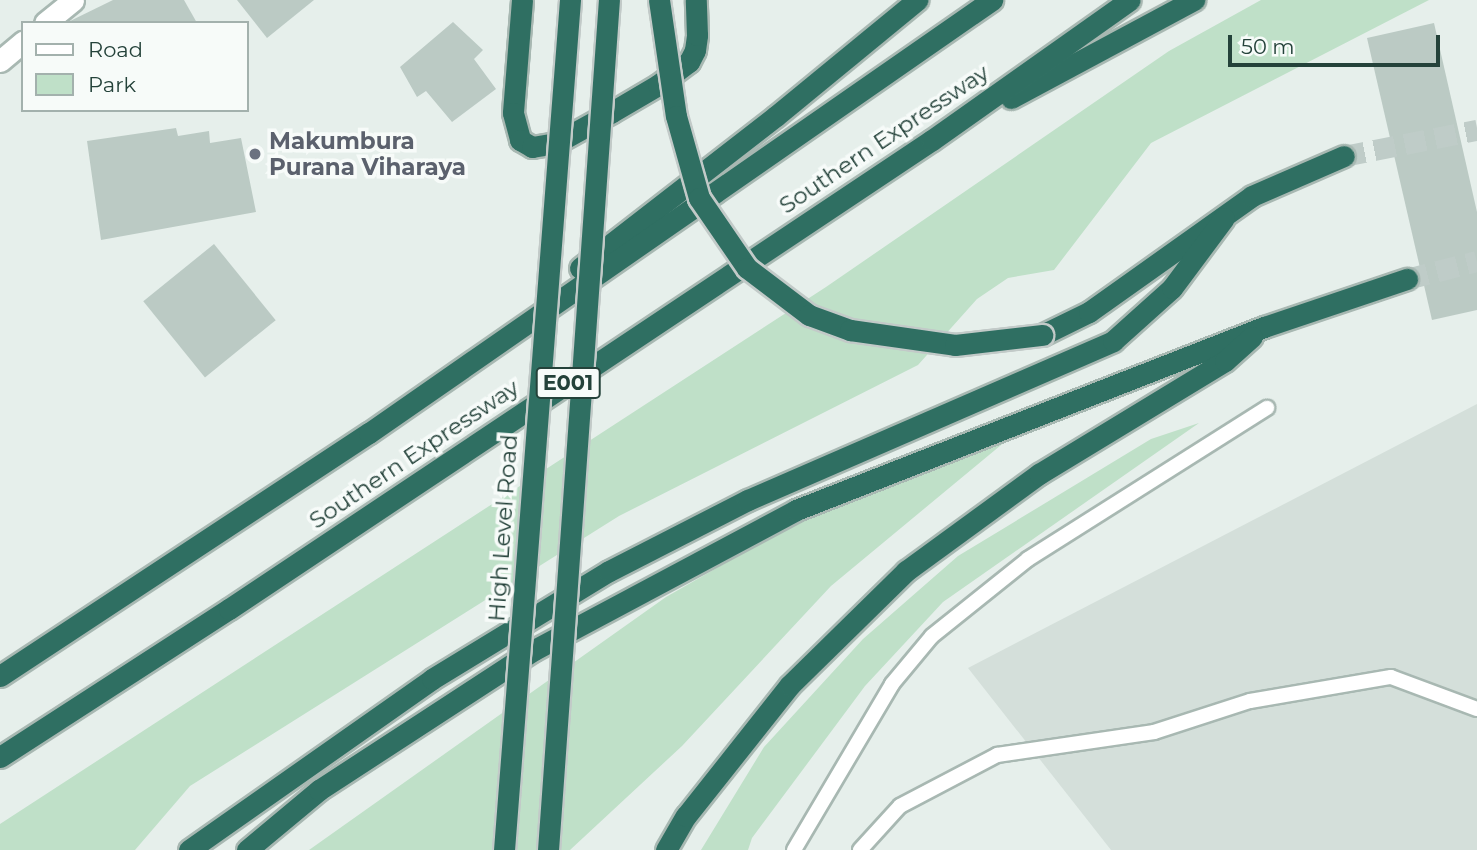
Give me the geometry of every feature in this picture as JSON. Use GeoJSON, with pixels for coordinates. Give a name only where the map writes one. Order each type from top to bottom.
{"type":"FeatureCollection","features":[{"type":"Feature","properties":{"kind":"highway"},"geometry":{"type":"LineString","coordinates":[[522,0],[513,113],[520,140],[532,147],[556,143],[658,85],[689,62],[695,50],[697,35],[696,0]]}},
{"type":"Feature","properties":{"kind":"highway","name":"High Level Road"},"geometry":{"type":"LineString","coordinates":[[504,850],[570,0]]}},
{"type":"Feature","properties":{"kind":"highway"},"geometry":{"type":"LineString","coordinates":[[548,850],[609,0]]}},
{"type":"Feature","properties":{"kind":"highway"},"geometry":{"type":"LineString","coordinates":[[659,0],[676,116],[699,198],[747,268],[809,315],[850,330],[955,345],[1042,335],[1089,312],[1252,196],[1345,156]]}},
{"type":"Feature","properties":{"kind":"highway"},"geometry":{"type":"LineString","coordinates":[[369,433],[776,116],[917,0]]}},
{"type":"Feature","properties":{"kind":"highway","name":"Southern Expressway"},"geometry":{"type":"LineString","coordinates":[[0,676],[369,433],[992,0]]}},
{"type":"Feature","properties":{"kind":"highway","name":"Southern Expressway"},"geometry":{"type":"LineString","coordinates":[[0,757],[229,609],[932,140],[1130,0]]}},
{"type":"Feature","properties":{"kind":"highway"},"geometry":{"type":"LineString","coordinates":[[932,140],[1194,0]]}},
{"type":"Feature","properties":{"kind":"highway"},"geometry":{"type":"LineString","coordinates":[[189,850],[432,679],[609,571],[748,500],[1113,341],[1172,288],[1224,218]]}},
{"type":"Feature","properties":{"kind":"highway"},"geometry":{"type":"LineString","coordinates":[[247,850],[319,790],[534,650],[796,510],[1264,327],[1407,279]]}},
{"type":"Feature","properties":{"kind":"highway"},"geometry":{"type":"LineString","coordinates":[[667,850],[686,816],[790,685],[906,571],[1039,474],[1225,361],[1264,327]]}},
{"type":"Feature","properties":{"kind":"street"},"geometry":{"type":"LineString","coordinates":[[48,21],[73,0]]}},
{"type":"Feature","properties":{"kind":"street"},"geometry":{"type":"LineString","coordinates":[[0,61],[21,44]]}},
{"type":"Feature","properties":{"kind":"lane"},"geometry":{"type":"LineString","coordinates":[[794,850],[892,684],[932,636],[1028,559],[1267,408]]}},
{"type":"Feature","properties":{"kind":"lane"},"geometry":{"type":"LineString","coordinates":[[860,850],[900,806],[997,755],[1154,732],[1250,701],[1391,677],[1477,709]]}},
{"type":"Feature","properties":{"kind":"shaded area"},"geometry":{"type":"Polygon","coordinates":[[[1477,404],[1477,850],[1111,850],[968,668],[1477,404]]]}},
{"type":"Feature","properties":{"kind":"green space"},"geometry":{"type":"Polygon","coordinates":[[[1261,0],[1429,0],[1151,143],[1054,270],[1008,278],[977,299],[918,365],[619,516],[190,786],[135,850],[0,850],[0,824],[826,287],[1169,51],[1261,0]]]}},
{"type":"Feature","properties":{"kind":"green space"},"geometry":{"type":"Polygon","coordinates":[[[1036,416],[831,586],[682,746],[570,850],[309,850],[666,597],[876,477],[1036,416]]]}},
{"type":"Feature","properties":{"kind":"green space"},"geometry":{"type":"Polygon","coordinates":[[[1199,423],[943,602],[865,686],[752,838],[748,850],[701,850],[764,747],[863,639],[958,556],[1151,439],[1199,423]]]}},
{"type":"Feature","properties":{"kind":"building"},"geometry":{"type":"Polygon","coordinates":[[[113,0],[184,0],[196,21],[70,21],[113,0]]]}},
{"type":"Feature","properties":{"kind":"building"},"geometry":{"type":"Polygon","coordinates":[[[237,0],[314,0],[267,38],[237,0]]]}},
{"type":"Feature","properties":{"kind":"building"},"geometry":{"type":"Polygon","coordinates":[[[453,22],[483,50],[474,59],[496,89],[452,122],[426,91],[417,97],[400,67],[453,22]]]}},
{"type":"Feature","properties":{"kind":"building"},"geometry":{"type":"Polygon","coordinates":[[[1434,23],[1477,212],[1477,310],[1432,320],[1367,38],[1434,23]]]}},
{"type":"Feature","properties":{"kind":"building"},"geometry":{"type":"Polygon","coordinates":[[[176,128],[178,136],[209,131],[210,143],[241,138],[256,212],[101,240],[87,141],[176,128]]]}},
{"type":"Feature","properties":{"kind":"building"},"geometry":{"type":"Polygon","coordinates":[[[214,244],[276,320],[205,377],[143,301],[214,244]]]}},
{"type":"Feature","properties":{"kind":"tunnel"},"geometry":{"type":"LineString","coordinates":[[1344,156],[1477,130]]}},
{"type":"Feature","properties":{"kind":"tunnel"},"geometry":{"type":"LineString","coordinates":[[1407,279],[1477,261]]}},
{"type":"Feature","properties":{"kind":"place","name":"Makumbura Purana Viharaya"},"geometry":{"type":"Point","coordinates":[255,154]}}]}
